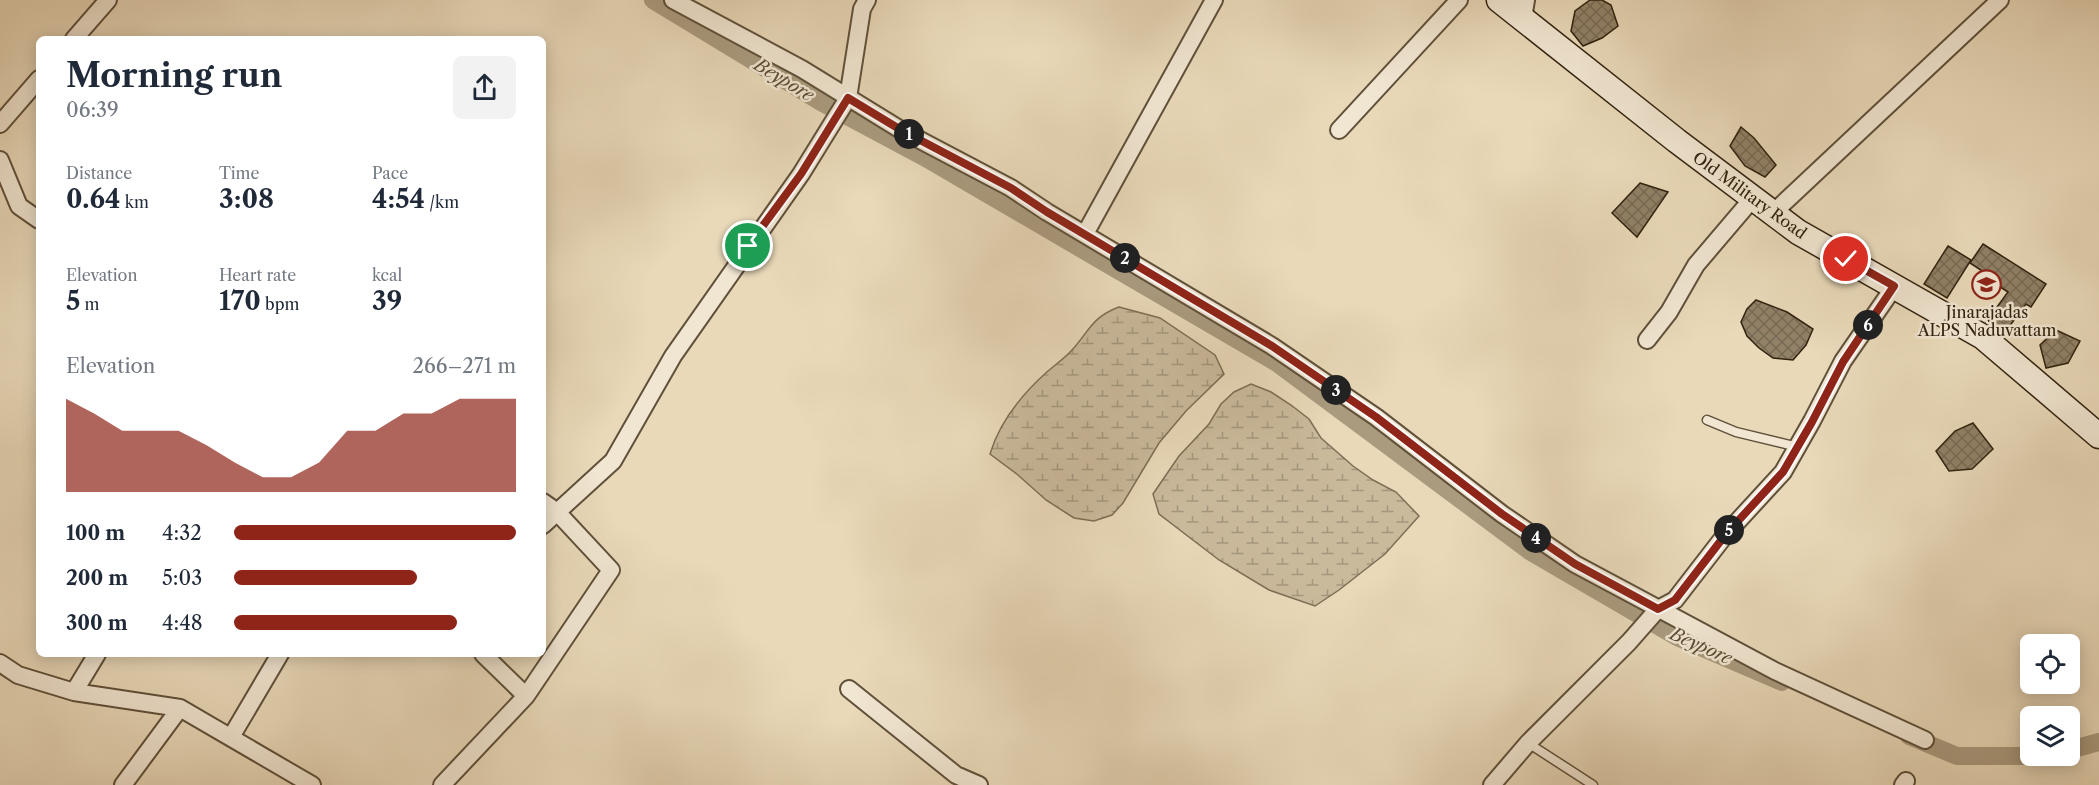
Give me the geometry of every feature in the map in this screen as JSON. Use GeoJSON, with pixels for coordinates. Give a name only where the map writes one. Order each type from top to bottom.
{"type":"FeatureCollection","features":[{"type":"Feature","properties":{"kind":"main road","name":"Old Military Road"},"geometry":{"type":"LineString","coordinates":[[1499,0],[1525,10],[1677,141],[1798,232],[1983,337],[2099,436]]}},
{"type":"Feature","properties":{"kind":"street"},"geometry":{"type":"LineString","coordinates":[[77,36],[108,0]]}},
{"type":"Feature","properties":{"kind":"street"},"geometry":{"type":"LineString","coordinates":[[673,0],[802,69],[901,130],[1011,188],[1047,212],[1272,346],[1376,417],[1502,514],[1575,564],[1775,671],[1925,740]]}},
{"type":"Feature","properties":{"kind":"street"},"geometry":{"type":"LineString","coordinates":[[546,522],[613,461],[672,356],[801,174],[848,98],[861,9],[867,0]]}},
{"type":"Feature","properties":{"kind":"street"},"geometry":{"type":"LineString","coordinates":[[1085,234],[1214,0]]}},
{"type":"Feature","properties":{"kind":"street"},"geometry":{"type":"LineString","coordinates":[[1339,130],[1459,0]]}},
{"type":"Feature","properties":{"kind":"street"},"geometry":{"type":"LineString","coordinates":[[1773,213],[2000,0]]}},
{"type":"Feature","properties":{"kind":"street"},"geometry":{"type":"LineString","coordinates":[[0,124],[36,82]]}},
{"type":"Feature","properties":{"kind":"street"},"geometry":{"type":"LineString","coordinates":[[0,160],[19,206],[36,218]]}},
{"type":"Feature","properties":{"kind":"street"},"geometry":{"type":"LineString","coordinates":[[1647,340],[1669,312],[1696,265],[1753,198]]}},
{"type":"Feature","properties":{"kind":"street"},"geometry":{"type":"LineString","coordinates":[[1492,785],[1528,743],[1629,642],[1658,609],[1675,600],[1726,534],[1783,472],[1843,362],[1894,286]]}},
{"type":"Feature","properties":{"kind":"street"},"geometry":{"type":"LineString","coordinates":[[442,785],[526,696],[611,570],[557,512],[546,504]]}},
{"type":"Feature","properties":{"kind":"street"},"geometry":{"type":"LineString","coordinates":[[74,692],[95,657]]}},
{"type":"Feature","properties":{"kind":"street"},"geometry":{"type":"LineString","coordinates":[[231,737],[278,657]]}},
{"type":"Feature","properties":{"kind":"street"},"geometry":{"type":"LineString","coordinates":[[486,657],[526,696]]}},
{"type":"Feature","properties":{"kind":"street"},"geometry":{"type":"LineString","coordinates":[[0,663],[18,675],[74,692],[180,708],[312,785]]}},
{"type":"Feature","properties":{"kind":"street"},"geometry":{"type":"LineString","coordinates":[[849,689],[952,780],[980,785]]}},
{"type":"Feature","properties":{"kind":"street"},"geometry":{"type":"LineString","coordinates":[[123,785],[180,708]]}},
{"type":"Feature","properties":{"kind":"lane"},"geometry":{"type":"LineString","coordinates":[[1707,420],[1736,432],[1798,447]]}},
{"type":"Feature","properties":{"kind":"lane"},"geometry":{"type":"LineString","coordinates":[[1528,743],[1593,785]]}},
{"type":"Feature","properties":{"kind":"green space"},"geometry":{"type":"Polygon","coordinates":[[[1119,307],[1160,318],[1215,355],[1224,374],[1186,411],[1159,443],[1123,503],[1112,515],[1094,521],[1074,518],[1046,500],[990,454],[1006,419],[1021,399],[1038,380],[1069,353],[1097,320],[1119,307]]]}},
{"type":"Feature","properties":{"kind":"green space"},"geometry":{"type":"Polygon","coordinates":[[[1251,384],[1271,392],[1309,419],[1321,438],[1353,466],[1396,492],[1419,516],[1385,554],[1315,606],[1269,590],[1219,560],[1159,514],[1153,494],[1179,456],[1209,424],[1221,404],[1234,392],[1251,384]]]}},
{"type":"Feature","properties":{"kind":"building"},"geometry":{"type":"Polygon","coordinates":[[[1590,0],[1602,0],[1611,5],[1618,26],[1602,38],[1583,46],[1571,31],[1575,11],[1590,0]]]}},
{"type":"Feature","properties":{"kind":"building"},"geometry":{"type":"Polygon","coordinates":[[[1741,127],[1754,138],[1776,165],[1765,177],[1745,166],[1730,146],[1741,127]]]}},
{"type":"Feature","properties":{"kind":"building"},"geometry":{"type":"Polygon","coordinates":[[[1640,183],[1668,192],[1637,237],[1612,213],[1640,183]]]}},
{"type":"Feature","properties":{"kind":"building"},"geometry":{"type":"Polygon","coordinates":[[[1983,244],[2046,284],[2031,307],[2026,304],[2003,335],[1986,322],[2008,292],[1994,283],[1996,280],[1970,263],[1983,244]]]}},
{"type":"Feature","properties":{"kind":"building"},"geometry":{"type":"Polygon","coordinates":[[[1948,246],[1971,260],[1947,298],[1924,284],[1948,246]]]}},
{"type":"Feature","properties":{"kind":"building"},"geometry":{"type":"Polygon","coordinates":[[[1756,300],[1787,312],[1813,329],[1806,345],[1793,360],[1773,358],[1747,336],[1741,322],[1747,309],[1756,300]]]}},
{"type":"Feature","properties":{"kind":"building"},"geometry":{"type":"Polygon","coordinates":[[[2056,330],[2080,341],[2068,363],[2046,368],[2040,345],[2056,330]]]}},
{"type":"Feature","properties":{"kind":"building"},"geometry":{"type":"Polygon","coordinates":[[[1973,423],[1993,449],[1972,469],[1949,471],[1936,451],[1955,431],[1973,423]]]}},
{"type":"Feature","properties":{"kind":"waterway","name":"Beypore"},"geometry":{"type":"LineString","coordinates":[[653,0],[821,102],[924,157],[1277,363],[1531,552],[1677,637],[1782,682]]}},
{"type":"Feature","properties":{"kind":"waterway","name":"Beypore"},"geometry":{"type":"LineString","coordinates":[[1909,736],[1957,756],[2020,756]]}},
{"type":"Feature","properties":{"kind":"waterway","name":"Beypore"},"geometry":{"type":"LineString","coordinates":[[2080,747],[2099,742]]}},
{"type":"Feature","properties":{"kind":"place","name":"Jinarajadas ALPS Naduvattam"},"geometry":{"type":"Point","coordinates":[1987,284]}},
{"type":"Feature","properties":{"kind":"route"},"geometry":{"type":"LineString","coordinates":[[748,246],[801,174],[848,98],[901,130],[1011,188],[1047,212],[1272,346],[1376,417],[1502,514],[1575,564],[1658,609],[1675,600],[1726,534],[1783,472],[1843,362],[1894,286],[1846,259]]}}]}
